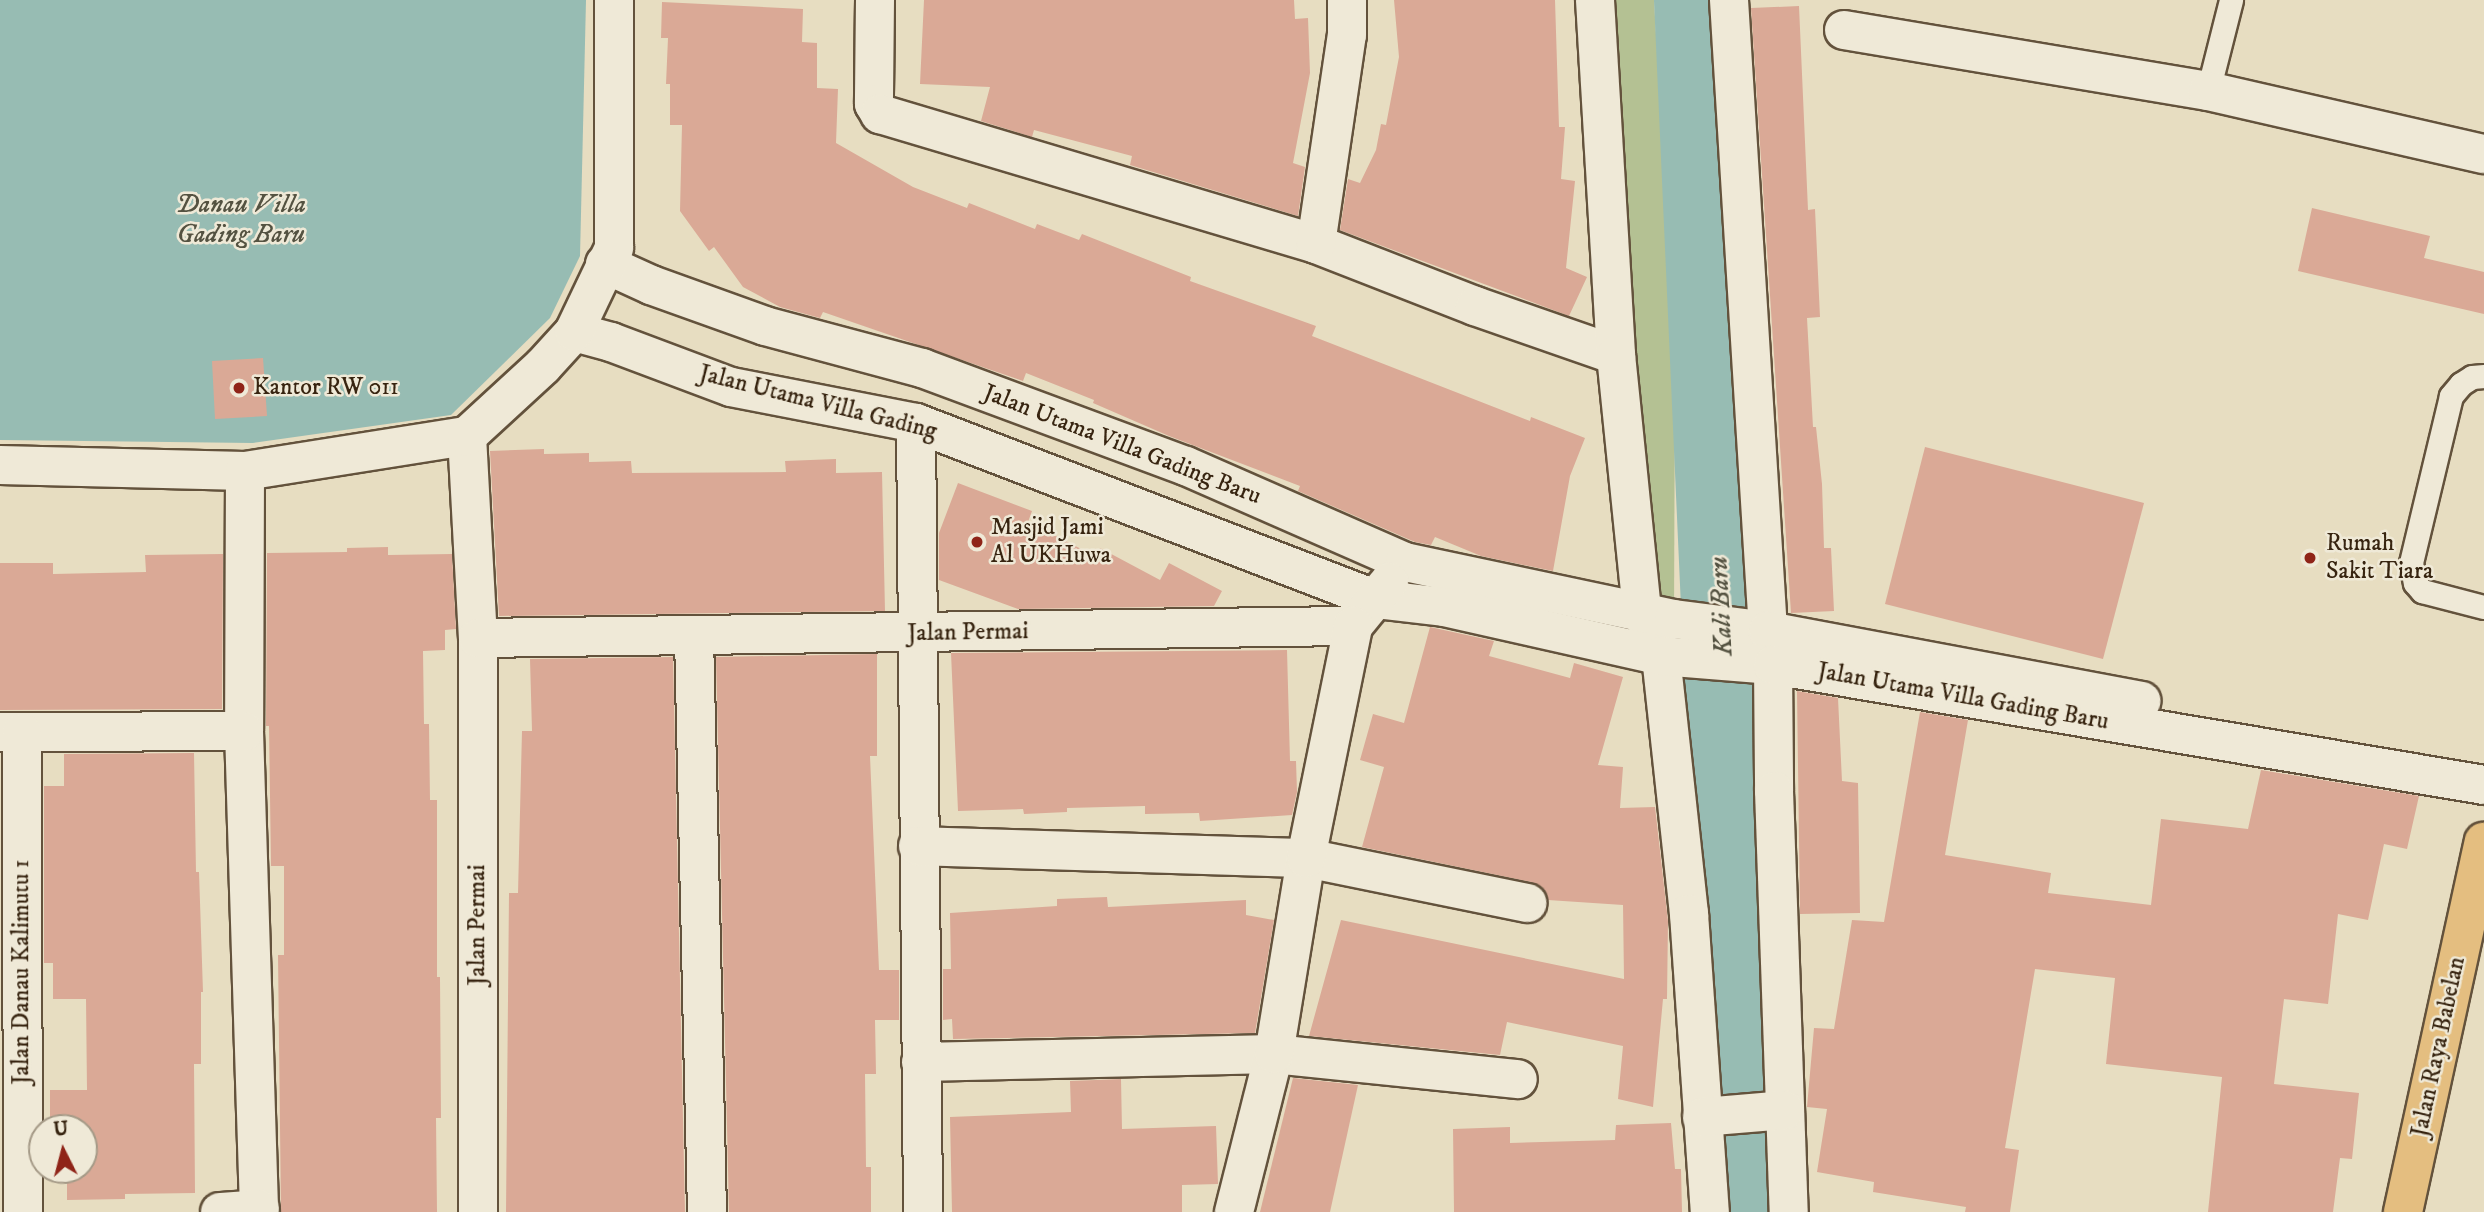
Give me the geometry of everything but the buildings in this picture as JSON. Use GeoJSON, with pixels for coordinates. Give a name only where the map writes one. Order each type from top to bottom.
{"type":"FeatureCollection","features":[{"type":"Feature","properties":{"kind":"main road","name":"Jalan Raya Babelan"},"geometry":{"type":"LineString","coordinates":[[2403,1212],[2484,842]]}},
{"type":"Feature","properties":{"kind":"street"},"geometry":{"type":"LineString","coordinates":[[0,464],[245,471],[467,436],[543,366],[574,332],[610,256],[614,0]]}},
{"type":"Feature","properties":{"kind":"street"},"geometry":{"type":"LineString","coordinates":[[876,0],[874,104],[880,114],[1316,244],[1475,306],[1616,355]]}},
{"type":"Feature","properties":{"kind":"street"},"geometry":{"type":"LineString","coordinates":[[1316,244],[1347,35],[1347,0]]}},
{"type":"Feature","properties":{"kind":"street"},"geometry":{"type":"LineString","coordinates":[[1595,0],[1616,355],[1658,615],[1670,656],[1707,1116],[1710,1212]]}},
{"type":"Feature","properties":{"kind":"street"},"geometry":{"type":"LineString","coordinates":[[1729,0],[1777,1111],[1789,1212]]}},
{"type":"Feature","properties":{"kind":"street"},"geometry":{"type":"LineString","coordinates":[[1844,30],[2208,91],[2484,154]]}},
{"type":"Feature","properties":{"kind":"street","name":"Jalan Utama Villa Gading Baru"},"geometry":{"type":"LineString","coordinates":[[610,256],[651,285],[765,326],[922,368],[1186,466],[1405,562],[1658,615],[1759,647],[2484,785]]}},
{"type":"Feature","properties":{"kind":"street","name":"Jalan Utama Villa Gading"},"geometry":{"type":"LineString","coordinates":[[574,332],[611,342],[731,387],[916,423],[1364,612]]}},
{"type":"Feature","properties":{"kind":"street"},"geometry":{"type":"LineString","coordinates":[[916,423],[923,1212]]}},
{"type":"Feature","properties":{"kind":"street","name":"Jalan Permai"},"geometry":{"type":"LineString","coordinates":[[467,436],[478,638],[478,1212]]}},
{"type":"Feature","properties":{"kind":"street"},"geometry":{"type":"LineString","coordinates":[[220,1212],[259,1210],[244,731],[245,471]]}},
{"type":"Feature","properties":{"kind":"street"},"geometry":{"type":"LineString","coordinates":[[1234,1212],[1274,1054],[1306,858],[1364,612],[1405,562]]}},
{"type":"Feature","properties":{"kind":"street","name":"Jalan Utama Villa Gading Baru"},"geometry":{"type":"LineString","coordinates":[[1444,607],[1670,656],[1759,647],[2484,764]]}},
{"type":"Feature","properties":{"kind":"street","name":"Jalan Permai"},"geometry":{"type":"LineString","coordinates":[[478,638],[919,634],[1444,607]]}},
{"type":"Feature","properties":{"kind":"street"},"geometry":{"type":"LineString","coordinates":[[694,636],[707,1212]]}},
{"type":"Feature","properties":{"kind":"street","name":"Jalan Danau Kalimutu 1"},"geometry":{"type":"LineString","coordinates":[[23,1212],[11,733],[244,731]]}},
{"type":"Feature","properties":{"kind":"street"},"geometry":{"type":"LineString","coordinates":[[918,846],[1306,858],[1527,904]]}},
{"type":"Feature","properties":{"kind":"street"},"geometry":{"type":"LineString","coordinates":[[921,1062],[1274,1054],[1518,1079]]}},
{"type":"Feature","properties":{"kind":"street"},"geometry":{"type":"LineString","coordinates":[[1707,1116],[1777,1111]]}},
{"type":"Feature","properties":{"kind":"lane"},"geometry":{"type":"LineString","coordinates":[[2208,91],[2231,0]]}},
{"type":"Feature","properties":{"kind":"lane"},"geometry":{"type":"LineString","coordinates":[[2484,376],[2472,377],[2461,384],[2451,396],[2411,564],[2415,583],[2421,591],[2484,607]]}},
{"type":"Feature","properties":{"kind":"green space"},"geometry":{"type":"Polygon","coordinates":[[[1592,0],[1654,0],[1675,362],[1674,619],[1642,611],[1592,0]]]}},
{"type":"Feature","properties":{"kind":"water","name":"Danau Villa Gading Baru"},"geometry":{"type":"Polygon","coordinates":[[[0,0],[586,0],[580,256],[550,318],[451,415],[253,443],[0,440],[0,0]]]}},
{"type":"Feature","properties":{"kind":"waterway","name":"Kali Baru"},"geometry":{"type":"LineString","coordinates":[[1695,0],[1749,1212]]}},
{"type":"Feature","properties":{"kind":"place","name":"Kantor RW 011"},"geometry":{"type":"Point","coordinates":[239,388]}},
{"type":"Feature","properties":{"kind":"place","name":"Masjid Jami Al UKHuwa"},"geometry":{"type":"Point","coordinates":[977,542]}},
{"type":"Feature","properties":{"kind":"place","name":"Rumah Sakit Tiara"},"geometry":{"type":"Point","coordinates":[2310,558]}}]}
